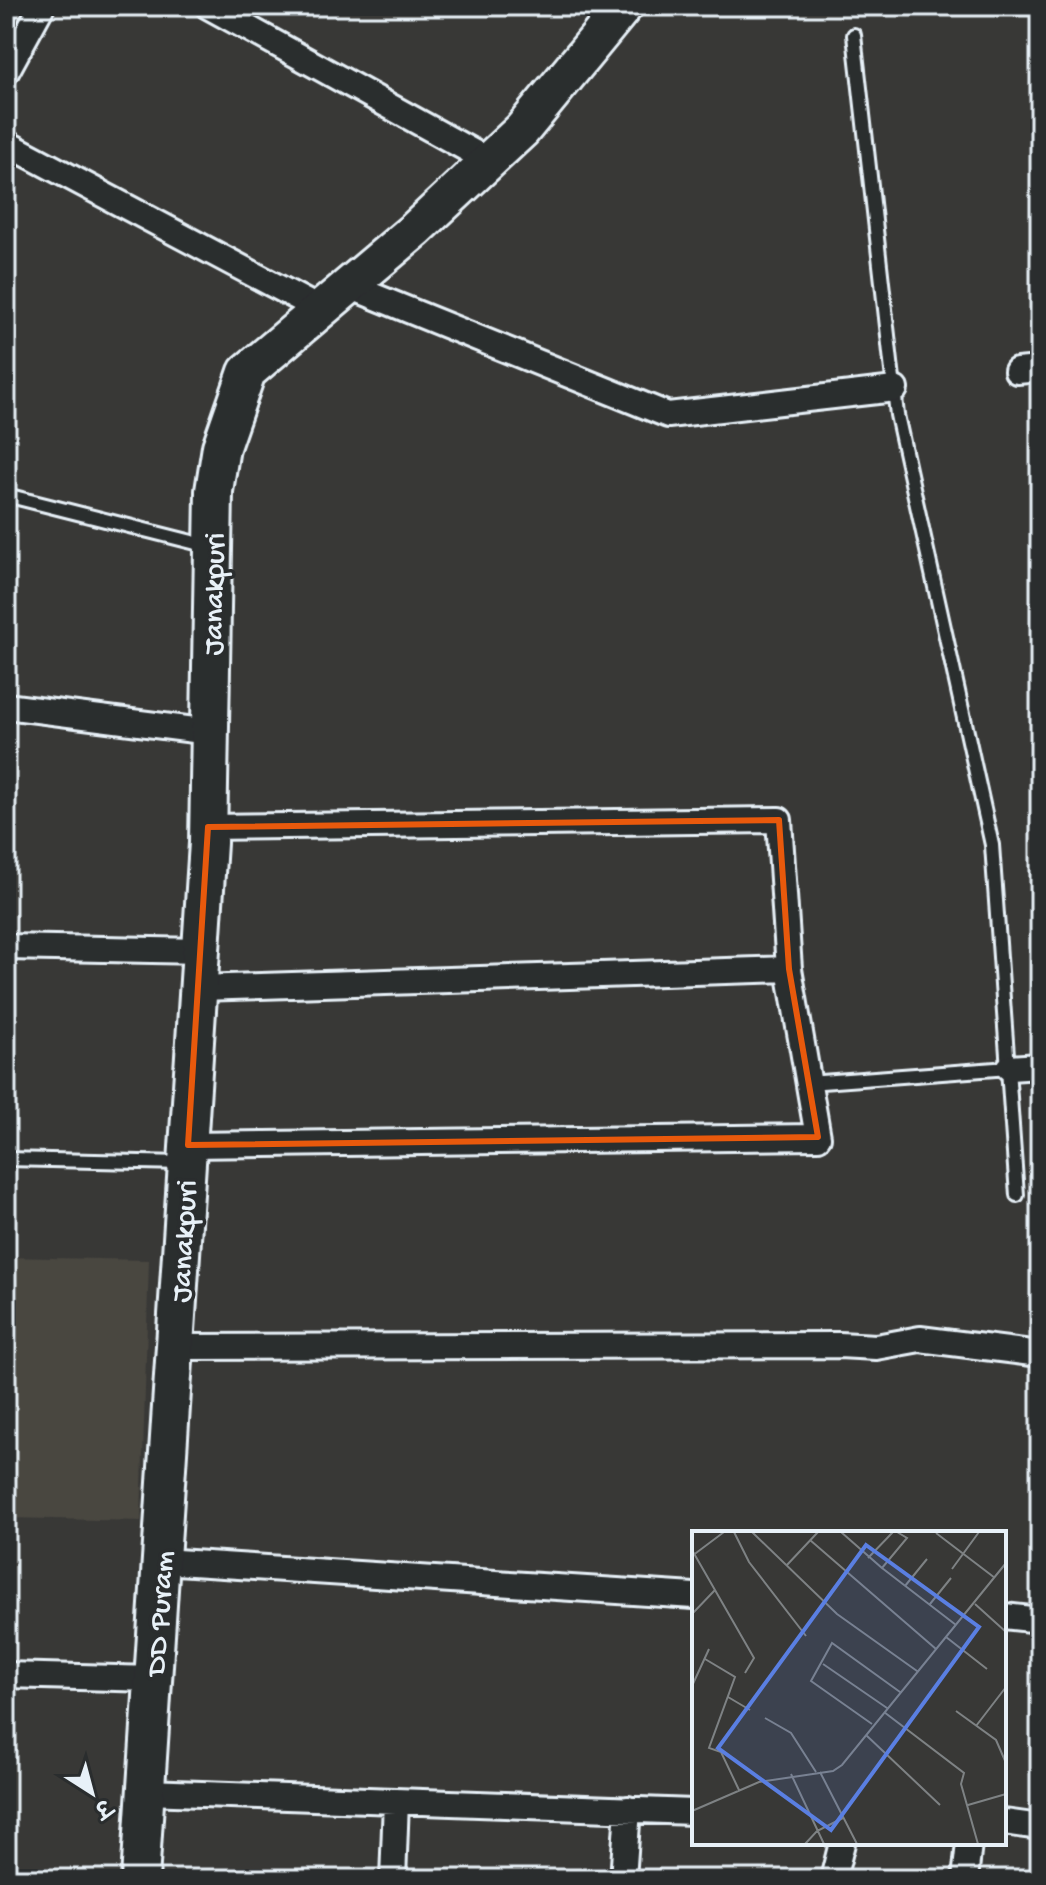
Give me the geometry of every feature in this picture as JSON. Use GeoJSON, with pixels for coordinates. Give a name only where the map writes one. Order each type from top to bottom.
{"type":"FeatureCollection","features":[{"type":"Feature","properties":{"kind":"street"},"geometry":{"type":"LineString","coordinates":[[6,72],[42,6]]}},
{"type":"Feature","properties":{"kind":"street"},"geometry":{"type":"LineString","coordinates":[[208,6],[489,161]]}},
{"type":"Feature","properties":{"kind":"street","name":"Janakpuri"},"geometry":{"type":"LineString","coordinates":[[176,1347],[208,827],[214,491],[221,447],[247,372],[416,229],[522,130],[624,6]]}},
{"type":"Feature","properties":{"kind":"street"},"geometry":{"type":"LineString","coordinates":[[6,143],[321,310]]}},
{"type":"Feature","properties":{"kind":"street"},"geometry":{"type":"LineString","coordinates":[[349,286],[668,415],[895,389]]}},
{"type":"Feature","properties":{"kind":"street"},"geometry":{"type":"LineString","coordinates":[[6,706],[210,732]]}},
{"type":"Feature","properties":{"kind":"street"},"geometry":{"type":"LineString","coordinates":[[188,1154],[818,1137],[789,969],[779,820],[208,827]]}},
{"type":"Feature","properties":{"kind":"street"},"geometry":{"type":"LineString","coordinates":[[6,947],[201,951]]}},
{"type":"Feature","properties":{"kind":"street"},"geometry":{"type":"LineString","coordinates":[[199,988],[789,969]]}},
{"type":"Feature","properties":{"kind":"street"},"geometry":{"type":"LineString","coordinates":[[1009,1068],[1040,1066]]}},
{"type":"Feature","properties":{"kind":"street"},"geometry":{"type":"LineString","coordinates":[[176,1347],[876,1347],[920,1339],[1040,1354]]}},
{"type":"Feature","properties":{"kind":"street","name":"DD Puram"},"geometry":{"type":"LineString","coordinates":[[140,1879],[176,1347]]}},
{"type":"Feature","properties":{"kind":"street"},"geometry":{"type":"LineString","coordinates":[[161,1561],[692,1596]]}},
{"type":"Feature","properties":{"kind":"street"},"geometry":{"type":"LineString","coordinates":[[1006,1616],[1040,1620]]}},
{"type":"Feature","properties":{"kind":"street"},"geometry":{"type":"LineString","coordinates":[[6,1675],[153,1679]]}},
{"type":"Feature","properties":{"kind":"street"},"geometry":{"type":"LineString","coordinates":[[146,1792],[692,1812]]}},
{"type":"Feature","properties":{"kind":"street"},"geometry":{"type":"LineString","coordinates":[[393,1879],[396,1801]]}},
{"type":"Feature","properties":{"kind":"street"},"geometry":{"type":"LineString","coordinates":[[623,1879],[628,1809]]}},
{"type":"Feature","properties":{"kind":"street"},"geometry":{"type":"LineString","coordinates":[[1006,1822],[1040,1827]]}},
{"type":"Feature","properties":{"kind":"street"},"geometry":{"type":"LineString","coordinates":[[833,1879],[842,1845]]}},
{"type":"Feature","properties":{"kind":"street"},"geometry":{"type":"LineString","coordinates":[[965,1879],[969,1845]]}},
{"type":"Feature","properties":{"kind":"lane"},"geometry":{"type":"LineString","coordinates":[[854,35],[897,415],[992,845],[1017,1195]]}},
{"type":"Feature","properties":{"kind":"lane"},"geometry":{"type":"LineString","coordinates":[[6,495],[213,547]]}},
{"type":"Feature","properties":{"kind":"lane"},"geometry":{"type":"LineString","coordinates":[[808,1083],[1009,1068]]}},
{"type":"Feature","properties":{"kind":"lane"},"geometry":{"type":"LineString","coordinates":[[6,1159],[188,1154]]}},
{"type":"Feature","properties":{"kind":"highlighted area"},"geometry":{"type":"Polygon","coordinates":[[[779,820],[789,969],[818,1137],[188,1145],[208,827],[779,820]]]}},
{"type":"Feature","properties":{"kind":"shaded area"},"geometry":{"type":"Polygon","coordinates":[[[6,1257],[149,1260],[141,1521],[6,1518],[6,1257]]]}}]}
